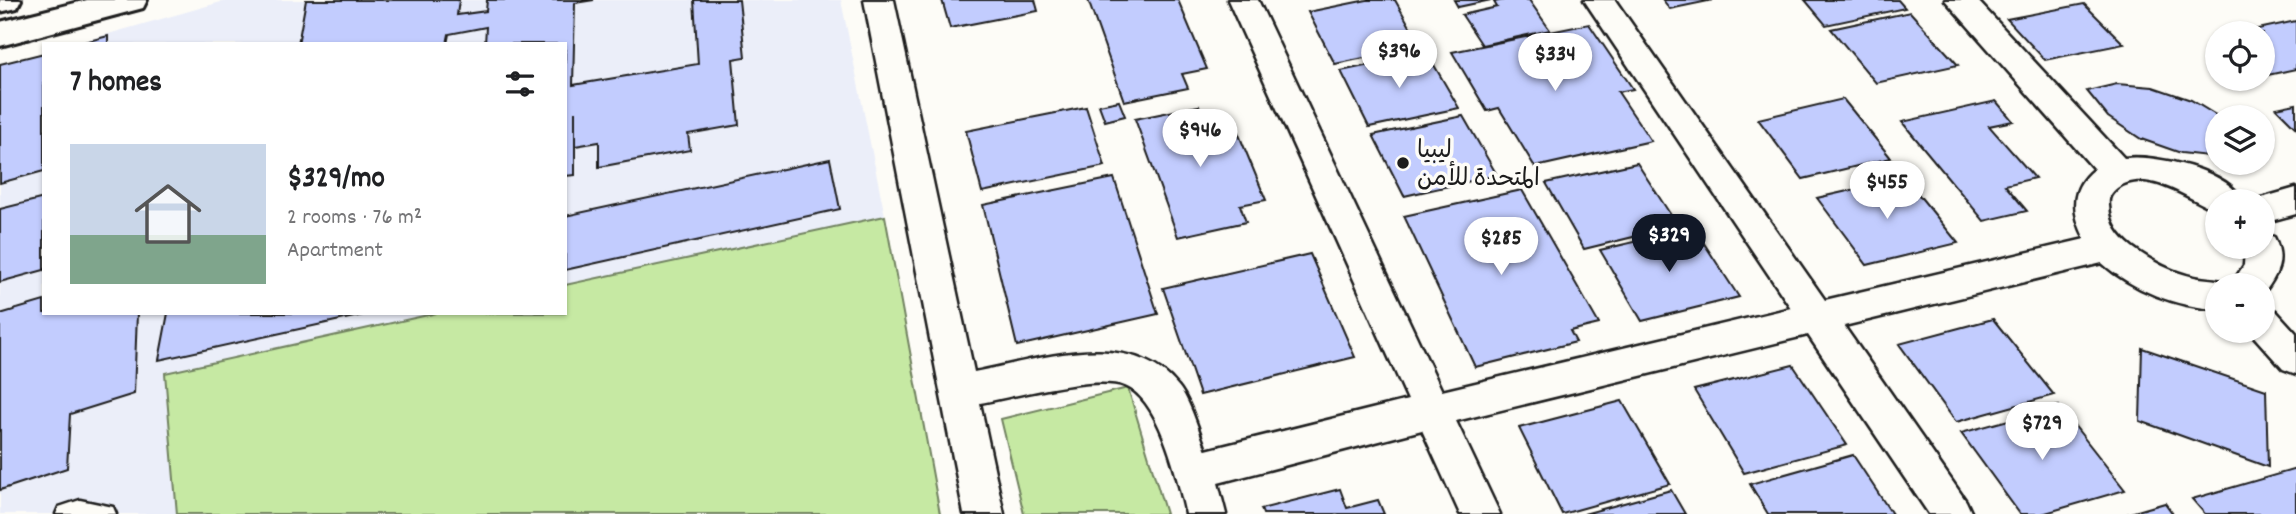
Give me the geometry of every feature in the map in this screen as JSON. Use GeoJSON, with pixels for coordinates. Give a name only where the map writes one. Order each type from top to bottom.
{"type":"FeatureCollection","features":[{"type":"Feature","properties":{"kind":"street"},"geometry":{"type":"LineString","coordinates":[[0,34],[131,0]]}},
{"type":"Feature","properties":{"kind":"street"},"geometry":{"type":"LineString","coordinates":[[879,0],[984,514]]}},
{"type":"Feature","properties":{"kind":"street"},"geometry":{"type":"LineString","coordinates":[[1243,0],[1480,514]]}},
{"type":"Feature","properties":{"kind":"street"},"geometry":{"type":"LineString","coordinates":[[1599,0],[1952,514]]}},
{"type":"Feature","properties":{"kind":"street"},"geometry":{"type":"LineString","coordinates":[[1960,0],[2117,173]]}},
{"type":"Feature","properties":{"kind":"street"},"geometry":{"type":"LineString","coordinates":[[2205,294],[2193,293],[2152,279],[2109,247],[2095,226],[2091,198],[2096,187],[2117,173],[2133,170],[2170,174],[2206,189]]}},
{"type":"Feature","properties":{"kind":"street"},"geometry":{"type":"LineString","coordinates":[[2275,207],[2296,201]]}},
{"type":"Feature","properties":{"kind":"street"},"geometry":{"type":"LineString","coordinates":[[1195,471],[1433,410],[2109,247]]}},
{"type":"Feature","properties":{"kind":"street"},"geometry":{"type":"LineString","coordinates":[[2275,335],[2296,358]]}},
{"type":"Feature","properties":{"kind":"street"},"geometry":{"type":"LineString","coordinates":[[958,391],[1096,366],[1135,371],[1166,398],[1195,471],[1206,514]]}},
{"type":"Feature","properties":{"kind":"lane"},"geometry":{"type":"LineString","coordinates":[[66,514],[80,509],[106,514]]}},
{"type":"Feature","properties":{"kind":"shaded area"},"geometry":{"type":"Polygon","coordinates":[[[228,0],[841,0],[885,216],[940,514],[0,514],[0,64],[42,53],[42,315],[567,315],[567,42],[80,42],[228,0]]]}},
{"type":"Feature","properties":{"kind":"green space"},"geometry":{"type":"Polygon","coordinates":[[[885,216],[940,514],[177,514],[165,373],[428,315],[567,315],[567,285],[885,216]]]}},
{"type":"Feature","properties":{"kind":"green space"},"geometry":{"type":"Polygon","coordinates":[[[1128,388],[1166,514],[1024,514],[1001,419],[1128,388]]]}},
{"type":"Feature","properties":{"kind":"building"},"geometry":{"type":"Polygon","coordinates":[[[306,0],[459,0],[457,15],[486,11],[487,0],[594,0],[575,3],[573,85],[698,64],[694,0],[739,0],[745,57],[733,59],[739,125],[688,134],[690,150],[599,167],[599,142],[575,146],[575,175],[567,176],[567,42],[485,42],[486,27],[449,34],[447,42],[298,42],[306,0]]]}},
{"type":"Feature","properties":{"kind":"building"},"geometry":{"type":"Polygon","coordinates":[[[942,0],[1035,0],[1038,11],[950,28],[942,0]]]}},
{"type":"Feature","properties":{"kind":"building"},"geometry":{"type":"Polygon","coordinates":[[[1088,0],[1178,0],[1207,69],[1182,74],[1188,88],[1124,101],[1088,0]]]}},
{"type":"Feature","properties":{"kind":"building"},"geometry":{"type":"Polygon","coordinates":[[[1367,0],[1395,0],[1421,46],[1335,64],[1308,12],[1367,0]]]}},
{"type":"Feature","properties":{"kind":"building"},"geometry":{"type":"Polygon","coordinates":[[[1454,0],[1491,0],[1458,7],[1454,0]]]}},
{"type":"Feature","properties":{"kind":"building"},"geometry":{"type":"Polygon","coordinates":[[[1529,0],[1550,30],[1482,45],[1462,15],[1497,7],[1494,2],[1529,0]]]}},
{"type":"Feature","properties":{"kind":"building"},"geometry":{"type":"Polygon","coordinates":[[[1663,0],[1713,0],[1670,9],[1663,0]]]}},
{"type":"Feature","properties":{"kind":"building"},"geometry":{"type":"Polygon","coordinates":[[[1805,0],[1898,0],[1905,8],[1826,25],[1805,0]]]}},
{"type":"Feature","properties":{"kind":"building"},"geometry":{"type":"Polygon","coordinates":[[[2084,4],[2124,44],[2045,60],[2007,19],[2084,4]]]}},
{"type":"Feature","properties":{"kind":"building"},"geometry":{"type":"Polygon","coordinates":[[[1910,12],[1958,65],[1876,83],[1831,29],[1910,12]]]}},
{"type":"Feature","properties":{"kind":"building"},"geometry":{"type":"Polygon","coordinates":[[[2296,21],[2296,69],[2275,73],[2275,25],[2296,21]]]}},
{"type":"Feature","properties":{"kind":"building"},"geometry":{"type":"Polygon","coordinates":[[[1589,24],[1633,89],[1618,92],[1651,141],[1535,167],[1499,108],[1487,111],[1452,52],[1589,24]]]}},
{"type":"Feature","properties":{"kind":"building"},"geometry":{"type":"Polygon","coordinates":[[[108,36],[108,42],[85,42],[108,36]]]}},
{"type":"Feature","properties":{"kind":"building"},"geometry":{"type":"Polygon","coordinates":[[[1427,53],[1459,108],[1369,127],[1341,71],[1427,53]]]}},
{"type":"Feature","properties":{"kind":"building"},"geometry":{"type":"Polygon","coordinates":[[[42,54],[42,172],[0,183],[0,64],[42,54]]]}},
{"type":"Feature","properties":{"kind":"building"},"geometry":{"type":"Polygon","coordinates":[[[2117,84],[2153,87],[2191,100],[2205,108],[2205,156],[2181,153],[2141,139],[2108,117],[2087,91],[2117,84]]]}},
{"type":"Feature","properties":{"kind":"building"},"geometry":{"type":"Polygon","coordinates":[[[1843,99],[1891,158],[1803,179],[1758,119],[1843,99]]]}},
{"type":"Feature","properties":{"kind":"building"},"geometry":{"type":"Polygon","coordinates":[[[1119,101],[1125,116],[1105,121],[1099,105],[1119,101]]]}},
{"type":"Feature","properties":{"kind":"building"},"geometry":{"type":"Polygon","coordinates":[[[1996,101],[2013,121],[1989,126],[2035,178],[2005,185],[2027,211],[1984,221],[1902,122],[1996,101]]]}},
{"type":"Feature","properties":{"kind":"building"},"geometry":{"type":"Polygon","coordinates":[[[2296,104],[2296,128],[2276,108],[2296,104]]]}},
{"type":"Feature","properties":{"kind":"building"},"geometry":{"type":"Polygon","coordinates":[[[1199,106],[1204,119],[1230,113],[1266,200],[1240,205],[1246,222],[1178,237],[1135,119],[1199,106]]]}},
{"type":"Feature","properties":{"kind":"building"},"geometry":{"type":"Polygon","coordinates":[[[1086,107],[1105,166],[982,192],[966,131],[1086,107]]]}},
{"type":"Feature","properties":{"kind":"building"},"geometry":{"type":"Polygon","coordinates":[[[1463,116],[1497,175],[1404,196],[1373,135],[1463,116]]]}},
{"type":"Feature","properties":{"kind":"building"},"geometry":{"type":"Polygon","coordinates":[[[830,159],[840,209],[567,270],[567,216],[830,159]]]}},
{"type":"Feature","properties":{"kind":"building"},"geometry":{"type":"Polygon","coordinates":[[[1637,163],[1678,226],[1584,249],[1546,183],[1637,163]]]}},
{"type":"Feature","properties":{"kind":"building"},"geometry":{"type":"Polygon","coordinates":[[[1114,178],[1158,314],[1017,346],[983,205],[1114,178]]]}},
{"type":"Feature","properties":{"kind":"building"},"geometry":{"type":"Polygon","coordinates":[[[1905,178],[1958,243],[1867,265],[1817,198],[1905,178]]]}},
{"type":"Feature","properties":{"kind":"building"},"geometry":{"type":"Polygon","coordinates":[[[1522,190],[1599,324],[1570,331],[1576,342],[1475,367],[1404,216],[1522,190]]]}},
{"type":"Feature","properties":{"kind":"building"},"geometry":{"type":"Polygon","coordinates":[[[42,198],[42,271],[0,282],[0,209],[42,198]]]}},
{"type":"Feature","properties":{"kind":"building"},"geometry":{"type":"Polygon","coordinates":[[[1694,228],[1739,297],[1642,321],[1600,250],[1694,228]]]}},
{"type":"Feature","properties":{"kind":"building"},"geometry":{"type":"Polygon","coordinates":[[[1310,254],[1355,357],[1200,395],[1163,288],[1310,254]]]}},
{"type":"Feature","properties":{"kind":"building"},"geometry":{"type":"Polygon","coordinates":[[[42,302],[42,315],[137,315],[134,394],[70,414],[67,468],[0,490],[0,314],[42,302]]]}},
{"type":"Feature","properties":{"kind":"building"},"geometry":{"type":"Polygon","coordinates":[[[168,315],[363,315],[159,360],[168,315]]]}},
{"type":"Feature","properties":{"kind":"building"},"geometry":{"type":"Polygon","coordinates":[[[1993,319],[2054,395],[1956,422],[1899,344],[1993,319]]]}},
{"type":"Feature","properties":{"kind":"building"},"geometry":{"type":"Polygon","coordinates":[[[2142,348],[2266,390],[2268,467],[2140,421],[2142,348]]]}},
{"type":"Feature","properties":{"kind":"building"},"geometry":{"type":"Polygon","coordinates":[[[1793,365],[1847,445],[1744,473],[1694,390],[1793,365]]]}},
{"type":"Feature","properties":{"kind":"building"},"geometry":{"type":"Polygon","coordinates":[[[1622,401],[1670,484],[1562,514],[1519,428],[1622,401]]]}},
{"type":"Feature","properties":{"kind":"building"},"geometry":{"type":"Polygon","coordinates":[[[2059,406],[2125,490],[2042,514],[2020,514],[1961,433],[2059,406]]]}},
{"type":"Feature","properties":{"kind":"building"},"geometry":{"type":"Polygon","coordinates":[[[1853,455],[1892,514],[1768,514],[1750,484],[1853,455]]]}},
{"type":"Feature","properties":{"kind":"building"},"geometry":{"type":"Polygon","coordinates":[[[2296,469],[2296,514],[2205,514],[2192,499],[2296,469]]]}},
{"type":"Feature","properties":{"kind":"building"},"geometry":{"type":"Polygon","coordinates":[[[1340,489],[1347,508],[1378,500],[1384,514],[1263,514],[1261,509],[1340,489]]]}},
{"type":"Feature","properties":{"kind":"building"},"geometry":{"type":"Polygon","coordinates":[[[1671,490],[1685,514],[1584,514],[1671,490]]]}},
{"type":"Feature","properties":{"kind":"building"},"geometry":{"type":"Polygon","coordinates":[[[2165,503],[2173,514],[2127,514],[2165,503]]]}},
{"type":"Feature","properties":{"kind":"place","name":"ليبيا المتحدة للأمن"},"geometry":{"type":"Point","coordinates":[1403,163]}}]}
